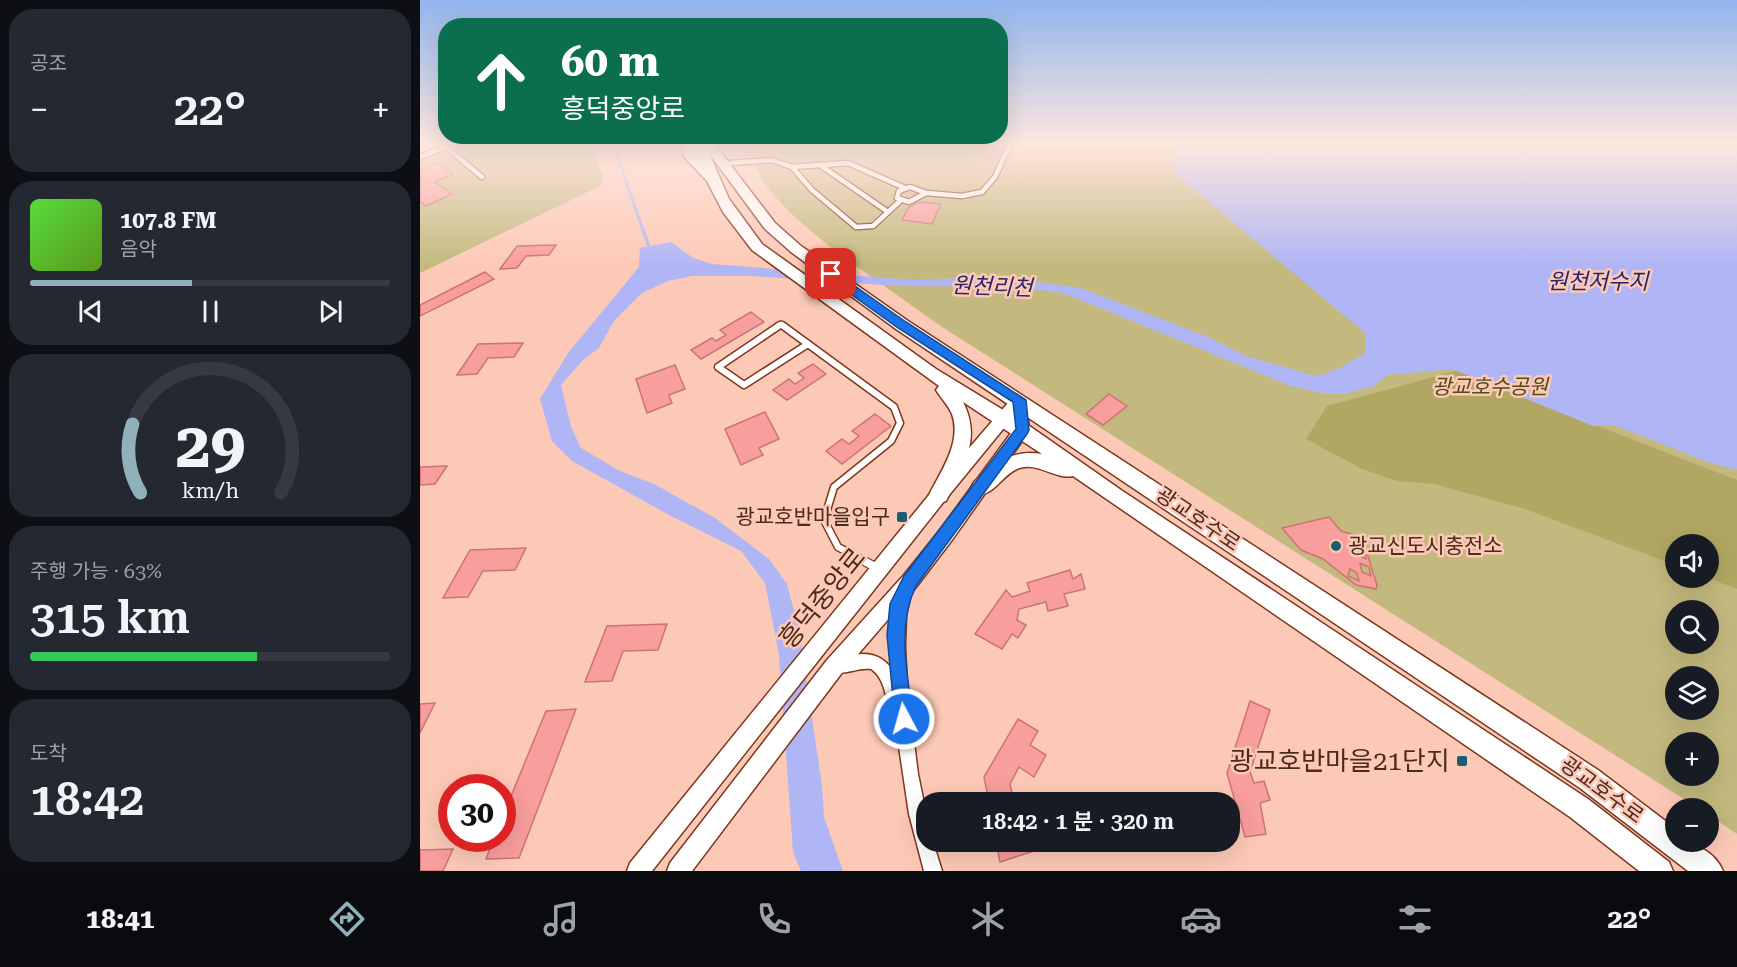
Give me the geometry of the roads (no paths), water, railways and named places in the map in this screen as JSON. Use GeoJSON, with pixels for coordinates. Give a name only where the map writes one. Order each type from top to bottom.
{"type":"FeatureCollection","features":[{"type":"Feature","properties":{"kind":"main road","name":"광교호수로"},"geometry":{"type":"LineString","coordinates":[[714,185],[738,226],[757,247],[930,373],[1022,430],[1146,518],[1579,808],[1660,871]]}},
{"type":"Feature","properties":{"kind":"main road","name":"광교호수로"},"geometry":{"type":"LineString","coordinates":[[740,185],[770,226],[796,249],[902,325],[1019,400],[1589,779],[1710,871]]}},
{"type":"Feature","properties":{"kind":"main road"},"geometry":{"type":"LineString","coordinates":[[930,373],[958,404],[966,424],[960,449],[939,495]]}},
{"type":"Feature","properties":{"kind":"main road"},"geometry":{"type":"LineString","coordinates":[[981,488],[1002,466],[1019,459],[1034,459],[1091,478]]}},
{"type":"Feature","properties":{"kind":"street","name":"흥덕중앙로"},"geometry":{"type":"LineString","coordinates":[[638,871],[826,634],[1019,400]]}},
{"type":"Feature","properties":{"kind":"street"},"geometry":{"type":"LineString","coordinates":[[678,871],[834,667],[910,581],[981,488],[1022,430],[1019,400]]}},
{"type":"Feature","properties":{"kind":"street"},"geometry":{"type":"LineString","coordinates":[[910,581],[898,604],[896,635],[916,816],[933,871]]}},
{"type":"Feature","properties":{"kind":"street"},"geometry":{"type":"LineString","coordinates":[[834,667],[864,659],[874,660],[882,665],[890,682],[906,740]]}},
{"type":"Feature","properties":{"kind":"lane"},"geometry":{"type":"LineString","coordinates":[[807,185],[856,227],[873,226],[900,201],[916,200],[926,193]]}},
{"type":"Feature","properties":{"kind":"lane"},"geometry":{"type":"LineString","coordinates":[[848,185],[888,212]]}},
{"type":"Feature","properties":{"kind":"lane"},"geometry":{"type":"LineString","coordinates":[[897,185],[926,193],[969,196],[989,190],[991,185]]}},
{"type":"Feature","properties":{"kind":"lane"},"geometry":{"type":"LineString","coordinates":[[900,201],[897,194],[905,188]]}},
{"type":"Feature","properties":{"kind":"lane"},"geometry":{"type":"LineString","coordinates":[[808,344],[744,385],[718,367],[781,324],[894,407],[900,423],[891,441],[834,487],[824,520],[838,548],[880,569]]}},
{"type":"Feature","properties":{"kind":"water","name":"원천저수지"},"geometry":{"type":"Polygon","coordinates":[[[1188,185],[1737,185],[1737,470],[1708,462],[1614,425],[1593,426],[1453,369],[1387,375],[1374,386],[1345,394],[1327,394],[1291,386],[1063,293],[1014,287],[898,286],[751,276],[692,276],[668,281],[642,293],[614,321],[599,348],[584,359],[561,385],[571,427],[581,448],[618,470],[656,485],[715,518],[769,559],[787,584],[799,630],[822,785],[824,817],[843,871],[801,871],[793,852],[779,655],[765,583],[741,551],[669,515],[572,461],[552,441],[540,399],[568,353],[639,267],[640,248],[671,242],[693,258],[712,264],[914,280],[983,277],[1081,288],[1208,337],[1246,356],[1316,376],[1338,369],[1365,353],[1365,333],[1188,185]]]}},
{"type":"Feature","properties":{"kind":"waterway","name":"원천리천"},"geometry":{"type":"LineString","coordinates":[[627,185],[650,250]]}},
{"type":"Feature","properties":{"kind":"place","name":"광교호반마을입구"},"geometry":{"type":"Point","coordinates":[902,517]}},
{"type":"Feature","properties":{"kind":"place","name":"광교신도시충전소"},"geometry":{"type":"Point","coordinates":[1336,546]}},
{"type":"Feature","properties":{"kind":"place","name":"광교호반마을21단지"},"geometry":{"type":"Point","coordinates":[1462,761]}},
{"type":"Feature","properties":{"kind":"park label","name":"광교호수공원"},"geometry":{"type":"Point","coordinates":[1490,387]}}]}
